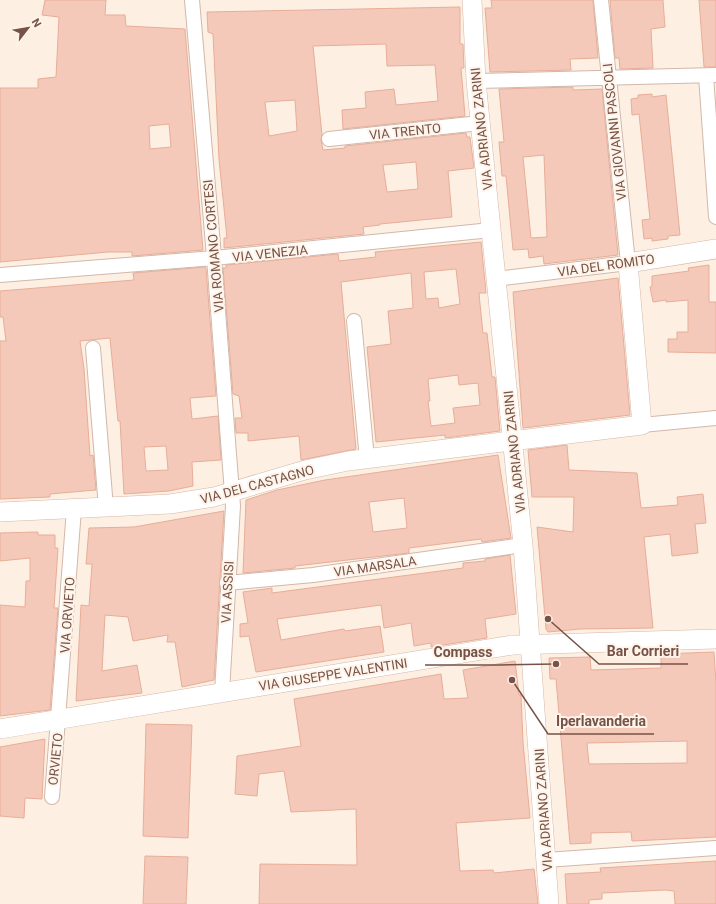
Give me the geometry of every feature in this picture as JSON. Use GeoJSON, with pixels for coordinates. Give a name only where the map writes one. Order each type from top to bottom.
{"type":"FeatureCollection","features":[{"type":"Feature","properties":{"kind":"street","name":"VIA ROMANO CORTESI"},"geometry":{"type":"LineString","coordinates":[[192,0],[232,492]]}},
{"type":"Feature","properties":{"kind":"street","name":"VIA ADRIANO ZARINI"},"geometry":{"type":"LineString","coordinates":[[472,0],[476,81],[523,545],[549,904]]}},
{"type":"Feature","properties":{"kind":"street","name":"VIA GIOVANNI PASCOLI"},"geometry":{"type":"LineString","coordinates":[[601,0],[628,263]]}},
{"type":"Feature","properties":{"kind":"street"},"geometry":{"type":"LineString","coordinates":[[476,81],[711,76],[716,217]]}},
{"type":"Feature","properties":{"kind":"street","name":"VIA TRENTO"},"geometry":{"type":"LineString","coordinates":[[330,139],[480,123]]}},
{"type":"Feature","properties":{"kind":"street","name":"VIA VENEZIA"},"geometry":{"type":"LineString","coordinates":[[0,275],[214,258],[491,230]]}},
{"type":"Feature","properties":{"kind":"street","name":"VIA DEL ROMITO"},"geometry":{"type":"LineString","coordinates":[[496,279],[628,263],[716,249]]}},
{"type":"Feature","properties":{"kind":"street"},"geometry":{"type":"LineString","coordinates":[[628,263],[642,425],[716,418]]}},
{"type":"Feature","properties":{"kind":"street"},"geometry":{"type":"LineString","coordinates":[[354,321],[367,459]]}},
{"type":"Feature","properties":{"kind":"street"},"geometry":{"type":"LineString","coordinates":[[93,348],[106,508]]}},
{"type":"Feature","properties":{"kind":"street","name":"VIA DEL CASTAGNO"},"geometry":{"type":"LineString","coordinates":[[0,512],[170,504],[214,497],[305,470],[367,459],[642,425]]}},
{"type":"Feature","properties":{"kind":"street","name":"VIA ASSISI"},"geometry":{"type":"LineString","coordinates":[[222,692],[232,492]]}},
{"type":"Feature","properties":{"kind":"street","name":"VIA ORVIETO"},"geometry":{"type":"LineString","coordinates":[[59,720],[74,509]]}},
{"type":"Feature","properties":{"kind":"street","name":"VIA MARSALA"},"geometry":{"type":"LineString","coordinates":[[228,583],[313,575],[523,545]]}},
{"type":"Feature","properties":{"kind":"street","name":"VIA GIUSEPPE VALENTINI"},"geometry":{"type":"LineString","coordinates":[[0,729],[531,643],[716,639]]}},
{"type":"Feature","properties":{"kind":"street","name":"ORVIETO"},"geometry":{"type":"LineString","coordinates":[[52,797],[59,720]]}},
{"type":"Feature","properties":{"kind":"street"},"geometry":{"type":"LineString","coordinates":[[546,860],[716,848]]}},
{"type":"Feature","properties":{"kind":"building"},"geometry":{"type":"Polygon","coordinates":[[[45,0],[106,0],[105,15],[125,15],[126,26],[185,29],[203,250],[132,256],[132,252],[108,252],[0,262],[0,88],[38,88],[38,79],[56,77],[59,17],[42,15],[45,0]],[[169,124],[149,126],[150,149],[171,147],[169,124]]]}},
{"type":"Feature","properties":{"kind":"building"},"geometry":{"type":"Polygon","coordinates":[[[491,0],[593,0],[598,58],[570,59],[571,70],[490,72],[485,8],[492,8],[491,0]]]}},
{"type":"Feature","properties":{"kind":"building"},"geometry":{"type":"Polygon","coordinates":[[[610,0],[663,0],[665,27],[651,29],[653,68],[620,69],[619,58],[615,58],[610,0]]]}},
{"type":"Feature","properties":{"kind":"building"},"geometry":{"type":"Polygon","coordinates":[[[699,0],[716,0],[716,67],[704,67],[699,0]]]}},
{"type":"Feature","properties":{"kind":"building"},"geometry":{"type":"Polygon","coordinates":[[[460,7],[460,44],[463,44],[464,68],[461,68],[465,116],[343,129],[342,110],[366,108],[365,92],[394,89],[396,105],[438,101],[435,65],[387,66],[386,44],[313,46],[323,150],[345,148],[345,146],[466,133],[467,137],[470,137],[474,168],[448,171],[452,217],[363,227],[364,234],[224,248],[224,238],[227,238],[219,159],[213,34],[208,32],[207,12],[460,7]],[[295,100],[265,102],[269,136],[297,131],[295,100]],[[416,162],[383,165],[387,192],[418,189],[416,162]]]}},
{"type":"Feature","properties":{"kind":"building"},"geometry":{"type":"Polygon","coordinates":[[[573,87],[573,90],[602,89],[618,255],[544,264],[543,256],[529,258],[528,249],[513,250],[506,176],[502,176],[499,142],[504,142],[499,89],[573,87]],[[544,155],[523,157],[531,238],[547,237],[544,155]]]}},
{"type":"Feature","properties":{"kind":"building"},"geometry":{"type":"Polygon","coordinates":[[[652,94],[652,97],[666,95],[680,235],[668,236],[668,239],[652,241],[652,238],[644,239],[642,220],[650,219],[639,114],[632,115],[631,99],[638,98],[638,95],[652,94]]]}},
{"type":"Feature","properties":{"kind":"building"},"geometry":{"type":"Polygon","coordinates":[[[481,242],[486,293],[479,293],[480,304],[483,333],[487,333],[492,377],[495,377],[500,431],[445,438],[445,435],[376,442],[367,347],[391,344],[388,311],[413,308],[411,273],[341,282],[356,449],[301,460],[299,436],[248,441],[248,433],[236,433],[235,418],[242,418],[239,396],[233,394],[223,268],[226,268],[226,265],[338,254],[339,261],[376,257],[375,252],[481,242]],[[456,269],[424,272],[426,299],[438,298],[439,308],[460,304],[456,269]],[[458,375],[428,379],[430,401],[428,401],[431,426],[455,423],[453,408],[480,405],[478,383],[459,385],[458,375]]]}},
{"type":"Feature","properties":{"kind":"building"},"geometry":{"type":"Polygon","coordinates":[[[709,265],[709,302],[716,302],[716,353],[668,352],[668,339],[677,339],[677,332],[688,332],[688,300],[666,302],[666,300],[653,302],[650,287],[652,286],[652,276],[689,271],[688,268],[709,265]]]}},
{"type":"Feature","properties":{"kind":"building"},"geometry":{"type":"Polygon","coordinates":[[[205,267],[206,269],[216,396],[190,398],[192,419],[218,416],[221,460],[192,462],[193,486],[169,491],[124,494],[120,421],[118,421],[110,338],[80,341],[84,369],[90,456],[93,455],[96,490],[50,494],[50,497],[0,499],[0,341],[6,341],[3,317],[0,317],[0,291],[134,280],[133,273],[205,267]],[[166,446],[144,447],[146,471],[168,470],[166,446]]]}},
{"type":"Feature","properties":{"kind":"building"},"geometry":{"type":"Polygon","coordinates":[[[618,278],[630,415],[523,428],[513,292],[618,278]]]}},
{"type":"Feature","properties":{"kind":"building"},"geometry":{"type":"Polygon","coordinates":[[[567,445],[569,470],[637,473],[641,508],[678,505],[677,497],[703,494],[706,523],[695,524],[698,553],[672,556],[670,534],[644,537],[653,628],[580,629],[548,632],[546,629],[537,527],[573,532],[574,497],[532,497],[528,450],[567,445]]]}},
{"type":"Feature","properties":{"kind":"building"},"geometry":{"type":"Polygon","coordinates":[[[498,455],[511,538],[482,542],[481,539],[409,548],[409,553],[295,566],[295,568],[243,573],[246,500],[277,490],[325,480],[498,455]],[[404,498],[369,502],[373,532],[407,528],[404,498]]]}},
{"type":"Feature","properties":{"kind":"building"},"geometry":{"type":"Polygon","coordinates":[[[224,511],[214,680],[182,687],[175,642],[167,642],[168,635],[133,641],[128,617],[105,615],[102,671],[137,665],[142,693],[76,701],[81,605],[89,606],[92,564],[86,564],[89,528],[134,527],[224,511]]]}},
{"type":"Feature","properties":{"kind":"building"},"geometry":{"type":"Polygon","coordinates":[[[38,532],[38,535],[55,535],[55,548],[58,548],[54,608],[58,608],[50,710],[0,716],[0,605],[25,607],[26,581],[30,581],[30,558],[0,561],[0,533],[38,532]]]}},
{"type":"Feature","properties":{"kind":"building"},"geometry":{"type":"Polygon","coordinates":[[[510,555],[516,614],[485,619],[487,638],[431,647],[431,643],[414,646],[411,623],[384,628],[381,605],[277,619],[281,640],[344,629],[345,631],[380,626],[384,652],[256,672],[249,636],[240,637],[240,624],[248,623],[243,592],[272,588],[272,593],[463,568],[463,563],[485,561],[485,559],[510,555]]]}},
{"type":"Feature","properties":{"kind":"building"},"geometry":{"type":"Polygon","coordinates":[[[714,652],[716,683],[716,837],[632,841],[631,832],[591,833],[591,843],[570,844],[556,679],[550,679],[549,658],[590,657],[591,670],[661,668],[661,654],[714,652]],[[687,741],[587,743],[589,764],[687,763],[687,741]]]}},
{"type":"Feature","properties":{"kind":"building"},"geometry":{"type":"Polygon","coordinates":[[[515,661],[519,695],[521,695],[523,742],[530,818],[456,823],[460,871],[493,870],[494,873],[534,869],[538,904],[259,904],[260,864],[357,865],[356,809],[291,812],[284,771],[259,774],[257,796],[235,794],[237,756],[301,746],[294,699],[441,674],[444,699],[468,698],[463,670],[515,661]]]}},
{"type":"Feature","properties":{"kind":"building"},"geometry":{"type":"Polygon","coordinates":[[[146,724],[192,725],[188,838],[143,836],[146,724]]]}},
{"type":"Feature","properties":{"kind":"building"},"geometry":{"type":"Polygon","coordinates":[[[45,739],[42,799],[25,798],[24,818],[0,816],[0,747],[45,739]]]}},
{"type":"Feature","properties":{"kind":"building"},"geometry":{"type":"Polygon","coordinates":[[[145,856],[188,857],[186,904],[143,904],[145,856]]]}},
{"type":"Feature","properties":{"kind":"building"},"geometry":{"type":"Polygon","coordinates":[[[716,861],[716,904],[675,904],[674,891],[665,890],[602,893],[602,899],[589,900],[589,904],[567,904],[565,874],[601,872],[600,868],[716,861]]]}},
{"type":"Feature","properties":{"kind":"place","name":"Bar Corrieri"},"geometry":{"type":"Point","coordinates":[548,619]}},
{"type":"Feature","properties":{"kind":"place","name":"Compass"},"geometry":{"type":"Point","coordinates":[556,664]}},
{"type":"Feature","properties":{"kind":"place","name":"Iperlavanderia"},"geometry":{"type":"Point","coordinates":[512,680]}}]}
